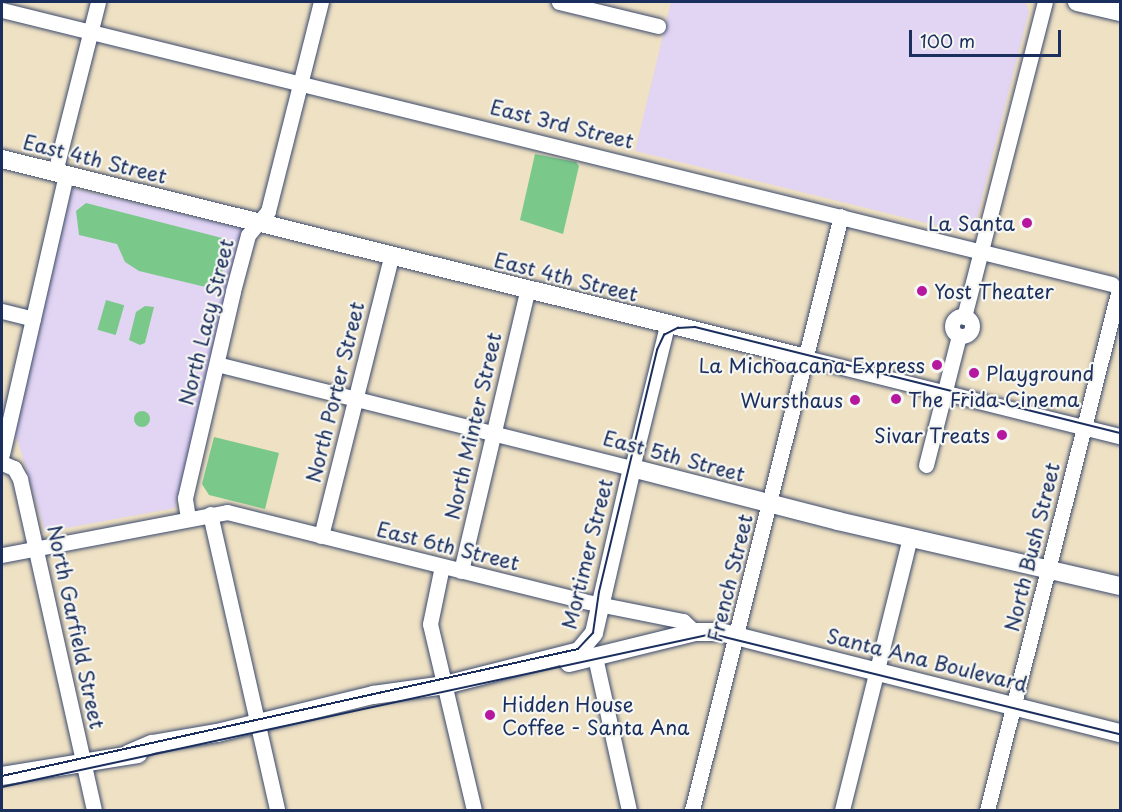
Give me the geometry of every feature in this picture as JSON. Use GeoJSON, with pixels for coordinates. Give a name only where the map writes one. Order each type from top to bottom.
{"type":"FeatureCollection","features":[{"type":"Feature","properties":{"kind":"main road"},"geometry":{"type":"LineString","coordinates":[[1077,2],[1120,12]]}},
{"type":"Feature","properties":{"kind":"main road","name":"East 4th Street"},"geometry":{"type":"LineString","coordinates":[[2,159],[391,258],[806,358]]}},
{"type":"Feature","properties":{"kind":"main road","name":"East 5th Street"},"geometry":{"type":"LineString","coordinates":[[632,468],[910,538],[1120,586]]}},
{"type":"Feature","properties":{"kind":"main road","name":"Mortimer Street"},"geometry":{"type":"LineString","coordinates":[[587,654],[594,633],[598,603],[632,468]]}},
{"type":"Feature","properties":{"kind":"main road","name":"Santa Ana Boulevard"},"geometry":{"type":"LineString","coordinates":[[43,771],[128,754],[152,744],[296,716],[328,715],[382,703],[405,693],[540,663],[556,666],[587,654],[695,632],[737,636],[1113,731]]}},
{"type":"Feature","properties":{"kind":"main road"},"geometry":{"type":"LineString","coordinates":[[2,776],[43,771]]}},
{"type":"Feature","properties":{"kind":"main road"},"geometry":{"type":"LineString","coordinates":[[2,787],[43,771]]}},
{"type":"Feature","properties":{"kind":"street"},"geometry":{"type":"LineString","coordinates":[[2,454],[33,319],[90,31],[98,2]]}},
{"type":"Feature","properties":{"kind":"street","name":"North Lacy Street"},"geometry":{"type":"LineString","coordinates":[[188,518],[185,498],[248,235],[268,211],[321,2]]}},
{"type":"Feature","properties":{"kind":"street"},"geometry":{"type":"LineString","coordinates":[[559,2],[658,26]]}},
{"type":"Feature","properties":{"kind":"street"},"geometry":{"type":"LineString","coordinates":[[926,465],[959,336],[952,325],[955,319],[964,317],[1045,2]]}},
{"type":"Feature","properties":{"kind":"street","name":"East 3rd Street"},"geometry":{"type":"LineString","coordinates":[[2,10],[302,82],[1118,286]]}},
{"type":"Feature","properties":{"kind":"street","name":"French Street"},"geometry":{"type":"LineString","coordinates":[[692,810],[841,216]]}},
{"type":"Feature","properties":{"kind":"street","name":"North Porter Street"},"geometry":{"type":"LineString","coordinates":[[321,536],[391,258]]}},
{"type":"Feature","properties":{"kind":"street","name":"North Bush Street"},"geometry":{"type":"LineString","coordinates":[[987,810],[1118,286]]}},
{"type":"Feature","properties":{"kind":"street","name":"North Minter Street"},"geometry":{"type":"LineString","coordinates":[[460,571],[527,291]]}},
{"type":"Feature","properties":{"kind":"street"},"geometry":{"type":"LineString","coordinates":[[2,311],[33,319]]}},
{"type":"Feature","properties":{"kind":"street","name":"Mortimer Street"},"geometry":{"type":"LineString","coordinates":[[632,468],[667,325]]}},
{"type":"Feature","properties":{"kind":"street","name":"East 4th Street"},"geometry":{"type":"LineString","coordinates":[[806,358],[1120,436]]}},
{"type":"Feature","properties":{"kind":"street","name":"East 5th Street"},"geometry":{"type":"LineString","coordinates":[[217,364],[632,468]]}},
{"type":"Feature","properties":{"kind":"street","name":"North Garfield Street"},"geometry":{"type":"LineString","coordinates":[[2,463],[14,468],[20,479],[94,810]]}},
{"type":"Feature","properties":{"kind":"street","name":"East 6th Street"},"geometry":{"type":"LineString","coordinates":[[2,555],[227,512],[460,571],[683,621],[695,632]]}},
{"type":"Feature","properties":{"kind":"street"},"geometry":{"type":"LineString","coordinates":[[210,514],[277,810]]}},
{"type":"Feature","properties":{"kind":"street"},"geometry":{"type":"LineString","coordinates":[[842,810],[910,538]]}},
{"type":"Feature","properties":{"kind":"street"},"geometry":{"type":"LineString","coordinates":[[442,566],[430,615],[474,810]]}},
{"type":"Feature","properties":{"kind":"street","name":"Mortimer Street"},"geometry":{"type":"LineString","coordinates":[[587,654],[629,810]]}},
{"type":"Feature","properties":{"kind":"shaded area"},"geometry":{"type":"Polygon","coordinates":[[[671,2],[1025,2],[1029,11],[974,229],[967,233],[635,151],[671,2]]]}},
{"type":"Feature","properties":{"kind":"shaded area"},"geometry":{"type":"Polygon","coordinates":[[[72,188],[243,229],[175,508],[45,532],[15,432],[72,188]]]}},
{"type":"Feature","properties":{"kind":"green space"},"geometry":{"type":"Polygon","coordinates":[[[535,154],[576,162],[579,166],[563,234],[520,220],[535,154]]]}},
{"type":"Feature","properties":{"kind":"green space"},"geometry":{"type":"Polygon","coordinates":[[[86,203],[222,238],[228,247],[218,290],[139,271],[125,262],[117,244],[79,235],[76,211],[86,203]]]}},
{"type":"Feature","properties":{"kind":"green space"},"geometry":{"type":"Polygon","coordinates":[[[106,300],[124,305],[116,335],[97,330],[106,300]]]}},
{"type":"Feature","properties":{"kind":"green space"},"geometry":{"type":"Polygon","coordinates":[[[145,306],[154,307],[145,343],[140,345],[129,340],[136,312],[145,306]]]}},
{"type":"Feature","properties":{"kind":"green space"},"geometry":{"type":"Polygon","coordinates":[[[139,411],[145,411],[150,419],[148,425],[139,427],[134,422],[134,416],[139,411]]]}},
{"type":"Feature","properties":{"kind":"green space"},"geometry":{"type":"Polygon","coordinates":[[[214,437],[279,453],[265,509],[209,495],[202,484],[214,437]]]}},
{"type":"Feature","properties":{"kind":"tram line"},"geometry":{"type":"LineString","coordinates":[[2,776],[578,649],[593,633],[599,592],[657,350],[664,335],[678,328],[695,327],[1120,433]]}},
{"type":"Feature","properties":{"kind":"tram line"},"geometry":{"type":"LineString","coordinates":[[2,787],[712,634],[1120,734]]}},
{"type":"Feature","properties":{"kind":"place","name":"La Santa"},"geometry":{"type":"Point","coordinates":[1027,223]}},
{"type":"Feature","properties":{"kind":"place","name":"Yost Theater"},"geometry":{"type":"Point","coordinates":[922,291]}},
{"type":"Feature","properties":{"kind":"place","name":"La Michoacana Express"},"geometry":{"type":"Point","coordinates":[937,365]}},
{"type":"Feature","properties":{"kind":"place","name":"Playground"},"geometry":{"type":"Point","coordinates":[974,373]}},
{"type":"Feature","properties":{"kind":"place","name":"The Frida Cinema"},"geometry":{"type":"Point","coordinates":[896,399]}},
{"type":"Feature","properties":{"kind":"place","name":"Wursthaus"},"geometry":{"type":"Point","coordinates":[855,400]}},
{"type":"Feature","properties":{"kind":"place","name":"Sivar Treats"},"geometry":{"type":"Point","coordinates":[1002,435]}},
{"type":"Feature","properties":{"kind":"place","name":"Hidden House Coffee - Santa Ana"},"geometry":{"type":"Point","coordinates":[490,715]}}]}
